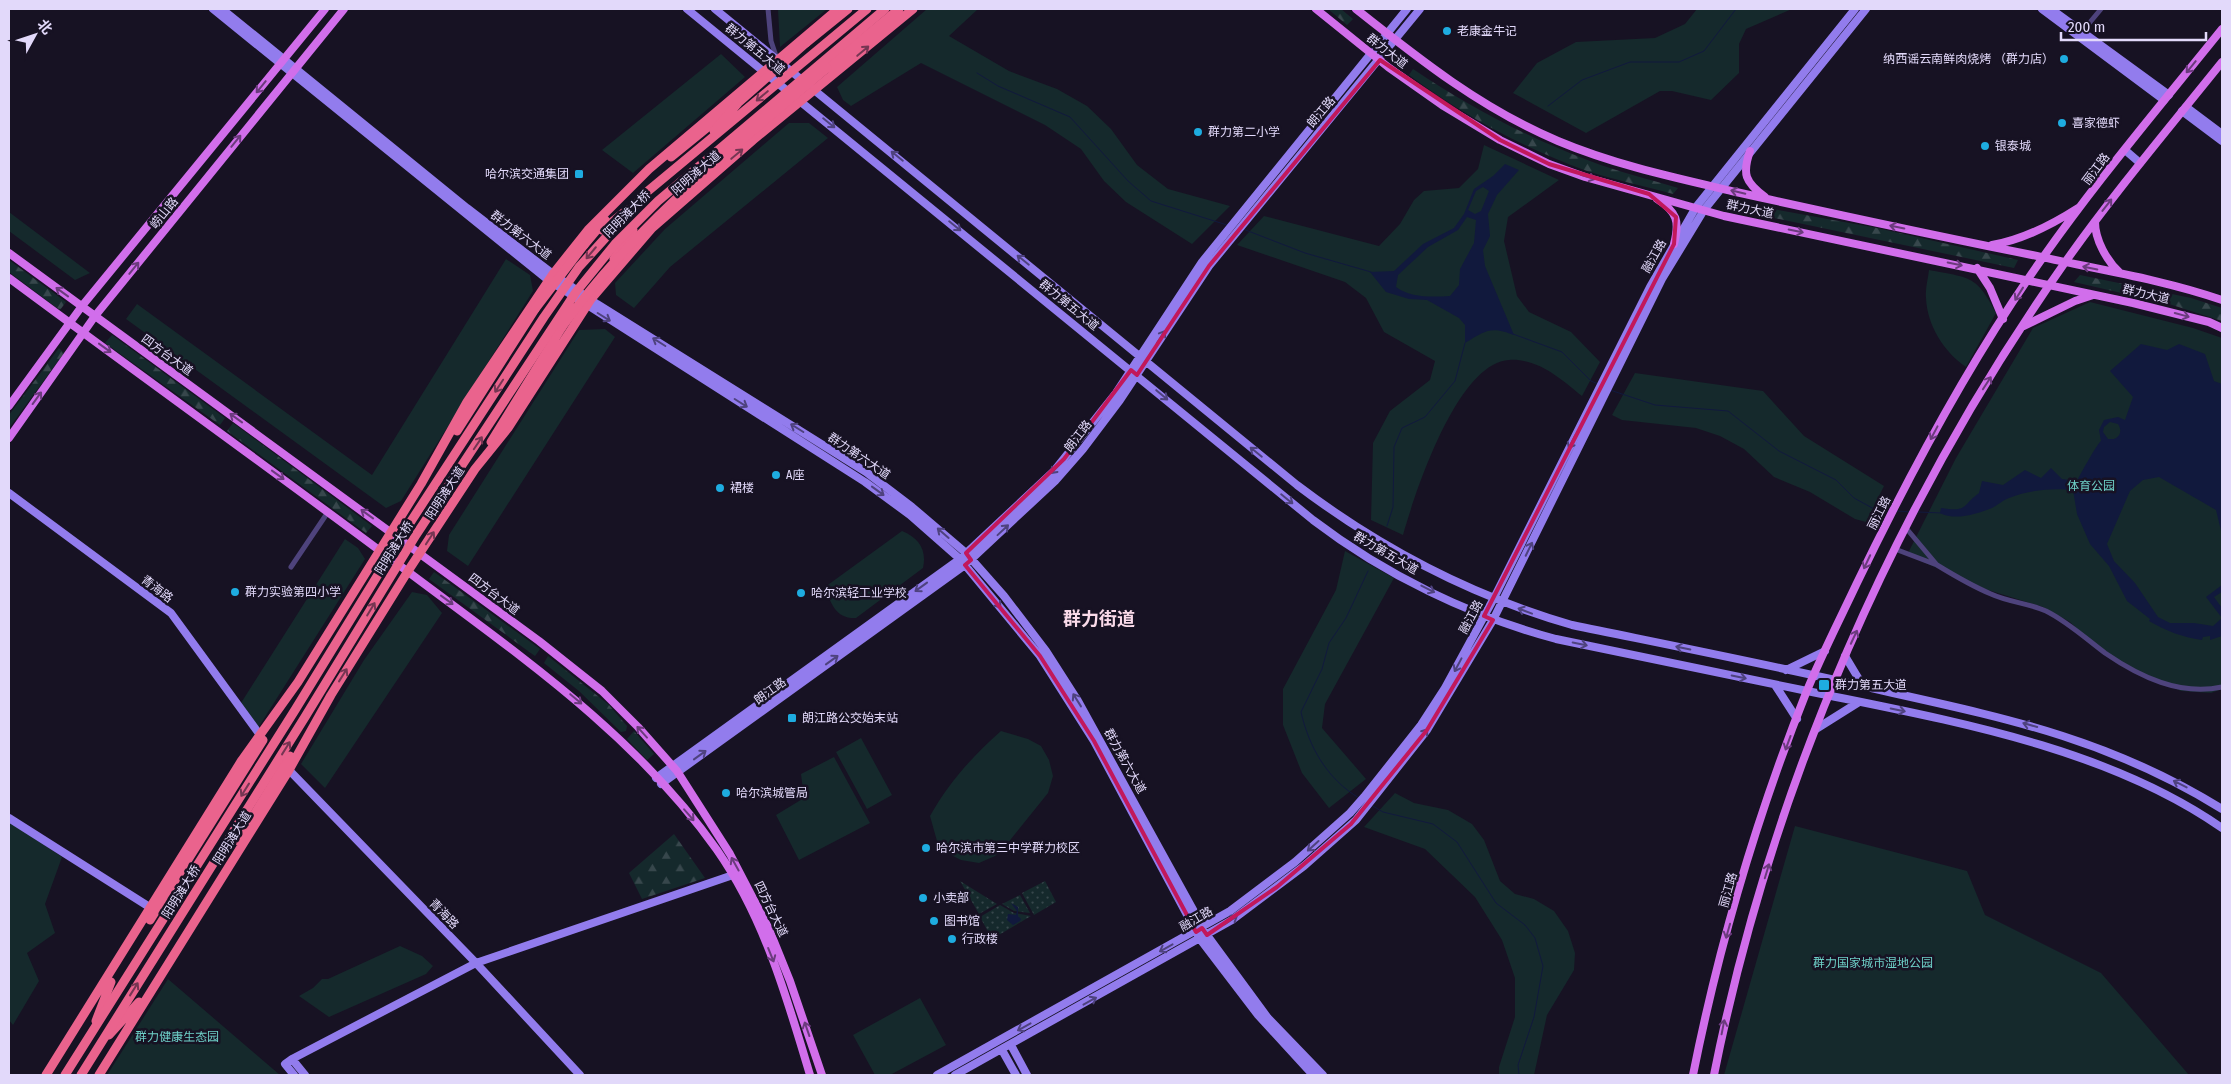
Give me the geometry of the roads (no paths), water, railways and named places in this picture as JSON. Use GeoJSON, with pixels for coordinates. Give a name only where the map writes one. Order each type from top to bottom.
{"type":"FeatureCollection","features":[{"type":"Feature","properties":{"kind":"highway","name":"阳明滩大道"},"geometry":{"type":"LineString","coordinates":[[46,1075],[260,735],[298,682],[421,484],[467,402],[551,277],[588,230],[622,194],[697,126],[838,9]]}},
{"type":"Feature","properties":{"kind":"highway"},"geometry":{"type":"LineString","coordinates":[[421,484],[544,296],[584,245],[634,190],[848,9]]}},
{"type":"Feature","properties":{"kind":"highway","name":"阳明滩大桥"},"geometry":{"type":"LineString","coordinates":[[66,1075],[406,529],[544,317],[579,267],[633,205],[702,145],[867,9]]}},
{"type":"Feature","properties":{"kind":"highway","name":"阳明滩大桥"},"geometry":{"type":"LineString","coordinates":[[81,1075],[300,726],[416,535],[490,424],[553,324],[602,258],[641,217],[712,153],[885,9]]}},
{"type":"Feature","properties":{"kind":"highway"},"geometry":{"type":"LineString","coordinates":[[607,269],[650,223],[748,134],[899,9]]}},
{"type":"Feature","properties":{"kind":"highway","name":"阳明滩大道"},"geometry":{"type":"LineString","coordinates":[[99,1075],[289,770],[329,699],[408,572],[475,469],[508,428],[588,302],[652,228],[727,162],[913,9]]}},
{"type":"Feature","properties":{"kind":"highway"},"geometry":{"type":"LineString","coordinates":[[702,145],[738,102]]}},
{"type":"Feature","properties":{"kind":"highway"},"geometry":{"type":"LineString","coordinates":[[712,153],[748,134]]}},
{"type":"Feature","properties":{"kind":"highway"},"geometry":{"type":"LineString","coordinates":[[584,245],[633,205]]}},
{"type":"Feature","properties":{"kind":"highway"},"geometry":{"type":"LineString","coordinates":[[475,469],[562,327],[607,269],[641,217]]}},
{"type":"Feature","properties":{"kind":"highway"},"geometry":{"type":"LineString","coordinates":[[53,1075],[298,682]]}},
{"type":"Feature","properties":{"kind":"highway"},"geometry":{"type":"LineString","coordinates":[[94,1075],[250,821],[329,699]]}},
{"type":"Feature","properties":{"kind":"highway"},"geometry":{"type":"LineString","coordinates":[[91,1035],[111,982]]}},
{"type":"Feature","properties":{"kind":"highway"},"geometry":{"type":"LineString","coordinates":[[100,1044],[139,1002]]}},
{"type":"Feature","properties":{"kind":"main road","name":"群力第六大道"},"geometry":{"type":"LineString","coordinates":[[213,9],[294,70],[551,277],[865,482],[965,559],[1040,656],[1094,740],[1201,933],[1258,1016],[1313,1075]]}},
{"type":"Feature","properties":{"kind":"main road","name":"群力第六大道"},"geometry":{"type":"LineString","coordinates":[[222,9],[282,61]]}},
{"type":"Feature","properties":{"kind":"main road","name":"崂山路"},"geometry":{"type":"LineString","coordinates":[[9,406],[82,306],[325,9]]}},
{"type":"Feature","properties":{"kind":"main road","name":"崂山路"},"geometry":{"type":"LineString","coordinates":[[9,438],[85,333],[95,316],[344,9]]}},
{"type":"Feature","properties":{"kind":"main road","name":"群力第五大道"},"geometry":{"type":"LineString","coordinates":[[687,9],[1313,520],[1384,567],[1493,620],[1556,639],[1961,723],[2061,751],[2126,776],[2177,801],[2222,828]]}},
{"type":"Feature","properties":{"kind":"main road","name":"群力第五大道"},"geometry":{"type":"LineString","coordinates":[[715,9],[1297,485],[1340,518],[1456,583],[1530,613],[1572,625],[1834,679],[2011,719],[2071,737],[2138,763],[2186,786],[2222,809]]}},
{"type":"Feature","properties":{"kind":"main road","name":"群力大道"},"geometry":{"type":"LineString","coordinates":[[1316,9],[1372,54],[1442,105],[1500,140],[1542,160],[1585,177],[1704,210],[2095,294],[2181,314],[2222,328]]}},
{"type":"Feature","properties":{"kind":"main road","name":"群力大道"},"geometry":{"type":"LineString","coordinates":[[1356,9],[1461,89],[1510,118],[1556,140],[1596,156],[1659,175],[2122,274],[2222,300]]}},
{"type":"Feature","properties":{"kind":"main road","name":"朗江路"},"geometry":{"type":"LineString","coordinates":[[1241,221],[1408,9]]}},
{"type":"Feature","properties":{"kind":"main road","name":"朗江路"},"geometry":{"type":"LineString","coordinates":[[658,781],[965,559],[1070,464],[1196,284],[1221,245],[1380,60],[1420,9]]}},
{"type":"Feature","properties":{"kind":"main road","name":"融江路"},"geometry":{"type":"LineString","coordinates":[[1610,378],[1674,244],[1696,207],[1855,9]]}},
{"type":"Feature","properties":{"kind":"main road","name":"融江路"},"geometry":{"type":"LineString","coordinates":[[937,1075],[1201,933],[1232,920],[1277,887],[1356,820],[1368,799],[1445,688],[1666,273],[1704,210],[1866,9]]}},
{"type":"Feature","properties":{"kind":"main road"},"geometry":{"type":"LineString","coordinates":[[2042,9],[2081,33]]}},
{"type":"Feature","properties":{"kind":"main road"},"geometry":{"type":"LineString","coordinates":[[2051,9],[2167,98]]}},
{"type":"Feature","properties":{"kind":"main road","name":"丽江路"},"geometry":{"type":"LineString","coordinates":[[1693,1075],[1708,1004],[1760,822],[1806,691],[1888,518],[1943,416],[2028,279],[2125,150],[2222,30]]}},
{"type":"Feature","properties":{"kind":"main road"},"geometry":{"type":"LineString","coordinates":[[1714,1075],[1727,1010],[1753,915],[1783,818],[1834,679],[1895,549],[1961,424],[2050,284],[2095,221],[2222,62]]}},
{"type":"Feature","properties":{"kind":"main road"},"geometry":{"type":"LineString","coordinates":[[2184,109],[2222,134]]}},
{"type":"Feature","properties":{"kind":"main road"},"geometry":{"type":"LineString","coordinates":[[2184,109],[2222,141]]}},
{"type":"Feature","properties":{"kind":"main road"},"geometry":{"type":"LineString","coordinates":[[2125,150],[2140,163]]}},
{"type":"Feature","properties":{"kind":"main road"},"geometry":{"type":"LineString","coordinates":[[1750,151],[1745,166],[1747,178],[1752,186],[1768,199]]}},
{"type":"Feature","properties":{"kind":"main road"},"geometry":{"type":"LineString","coordinates":[[1649,194],[1664,204],[1676,217],[1678,226],[1674,244]]}},
{"type":"Feature","properties":{"kind":"main road"},"geometry":{"type":"LineString","coordinates":[[1986,246],[2019,238],[2057,221],[2084,204]]}},
{"type":"Feature","properties":{"kind":"main road"},"geometry":{"type":"LineString","coordinates":[[2095,221],[2100,243],[2110,261],[2122,274]]}},
{"type":"Feature","properties":{"kind":"main road","name":"四方台大道"},"geometry":{"type":"LineString","coordinates":[[9,253],[421,553],[554,652],[602,691],[675,768],[730,854],[769,929],[787,973],[822,1075]]}},
{"type":"Feature","properties":{"kind":"main road"},"geometry":{"type":"LineString","coordinates":[[1977,268],[1990,288],[2003,319]]}},
{"type":"Feature","properties":{"kind":"main road","name":"四方台大道"},"geometry":{"type":"LineString","coordinates":[[9,278],[560,685],[604,724],[658,781],[707,837],[733,875],[775,966],[810,1075]]}},
{"type":"Feature","properties":{"kind":"main road"},"geometry":{"type":"LineString","coordinates":[[2023,327],[2048,313],[2095,294]]}},
{"type":"Feature","properties":{"kind":"main road","name":"融江路"},"geometry":{"type":"LineString","coordinates":[[955,1075],[1011,1045],[1201,933],[1270,882],[1368,799],[1427,730],[1493,620],[1598,400]]}},
{"type":"Feature","properties":{"kind":"main road","name":"青海路"},"geometry":{"type":"LineString","coordinates":[[9,493],[171,613],[260,735]]}},
{"type":"Feature","properties":{"kind":"main road"},"geometry":{"type":"LineString","coordinates":[[1786,670],[1825,651]]}},
{"type":"Feature","properties":{"kind":"main road"},"geometry":{"type":"LineString","coordinates":[[1845,656],[1864,686]]}},
{"type":"Feature","properties":{"kind":"main road"},"geometry":{"type":"LineString","coordinates":[[1775,685],[1797,719]]}},
{"type":"Feature","properties":{"kind":"main road"},"geometry":{"type":"LineString","coordinates":[[1816,729],[1859,702]]}},
{"type":"Feature","properties":{"kind":"main road","name":"青海路"},"geometry":{"type":"LineString","coordinates":[[289,770],[476,963],[580,1075]]}},
{"type":"Feature","properties":{"kind":"main road"},"geometry":{"type":"LineString","coordinates":[[9,818],[150,908]]}},
{"type":"Feature","properties":{"kind":"main road"},"geometry":{"type":"LineString","coordinates":[[289,1061],[476,963],[733,875]]}},
{"type":"Feature","properties":{"kind":"main road","name":"群力第六大道"},"geometry":{"type":"LineString","coordinates":[[1201,933],[1268,1018],[1323,1075]]}},
{"type":"Feature","properties":{"kind":"main road"},"geometry":{"type":"LineString","coordinates":[[1011,1045],[1027,1075]]}},
{"type":"Feature","properties":{"kind":"main road"},"geometry":{"type":"LineString","coordinates":[[1002,1050],[1016,1075]]}},
{"type":"Feature","properties":{"kind":"main road"},"geometry":{"type":"LineString","coordinates":[[289,1061],[294,1075]]}},
{"type":"Feature","properties":{"kind":"main road"},"geometry":{"type":"LineString","coordinates":[[289,1061],[305,1075]]}},
{"type":"Feature","properties":{"kind":"street"},"geometry":{"type":"LineString","coordinates":[[768,9],[771,41],[777,59]]}},
{"type":"Feature","properties":{"kind":"street"},"geometry":{"type":"LineString","coordinates":[[2081,33],[2101,9]]}},
{"type":"Feature","properties":{"kind":"street"},"geometry":{"type":"LineString","coordinates":[[291,567],[328,512]]}},
{"type":"Feature","properties":{"kind":"street"},"geometry":{"type":"LineString","coordinates":[[1906,528],[1937,565]]}},
{"type":"Feature","properties":{"kind":"street"},"geometry":{"type":"LineString","coordinates":[[1895,549],[1937,565],[1992,595],[2027,604],[2063,620],[2106,653],[2150,679],[2180,689],[2205,691],[2222,687]]}},
{"type":"Feature","properties":{"kind":"water"},"geometry":{"type":"Polygon","coordinates":[[[1505,164],[1519,170],[1497,195],[1488,214],[1490,236],[1483,250],[1485,266],[1514,335],[1494,330],[1484,332],[1465,343],[1465,325],[1459,318],[1427,300],[1409,299],[1386,292],[1370,272],[1394,271],[1423,244],[1454,228],[1464,214],[1474,189],[1493,176],[1505,164]],[[1483,187],[1476,191],[1468,210],[1475,214],[1481,211],[1489,191],[1483,187]],[[1467,217],[1458,230],[1428,247],[1398,275],[1396,287],[1415,295],[1450,296],[1459,285],[1460,269],[1474,243],[1476,220],[1467,217]]]}},
{"type":"Feature","properties":{"kind":"water"},"geometry":{"type":"Polygon","coordinates":[[[2141,344],[2167,350],[2179,344],[2205,354],[2214,381],[2222,384],[2222,535],[2216,510],[2159,477],[2143,480],[2130,491],[2107,544],[2114,561],[2135,583],[2158,617],[2170,623],[2194,623],[2213,626],[2222,618],[2222,636],[2210,640],[2210,636],[2203,637],[2202,640],[2174,633],[2149,621],[2150,619],[2127,601],[2109,566],[2090,544],[2077,514],[2073,490],[2032,491],[2016,495],[1992,508],[1966,516],[1959,517],[1940,513],[1941,508],[1956,509],[1964,507],[1979,493],[1982,481],[2003,485],[2025,470],[2041,478],[2051,468],[2062,479],[2077,481],[2101,441],[2099,430],[2104,420],[2118,417],[2125,420],[2133,397],[2110,371],[2141,344]],[[2110,422],[2104,427],[2103,432],[2108,439],[2114,439],[2119,435],[2118,424],[2110,422]]]}},
{"type":"Feature","properties":{"kind":"water"},"geometry":{"type":"Polygon","coordinates":[[[2222,585],[2222,592],[2214,597],[2222,608],[2222,618],[2206,597],[2222,585]]]}},
{"type":"Feature","properties":{"kind":"water"},"geometry":{"type":"Polygon","coordinates":[[[1011,903],[1018,907],[1018,916],[1021,919],[1013,925],[1007,920],[1008,914],[1016,915],[1017,911],[1011,903]]]}},
{"type":"Feature","properties":{"kind":"waterway"},"geometry":{"type":"LineString","coordinates":[[1548,106],[1582,80],[1630,62],[1679,62],[1704,51],[1736,9]]}},
{"type":"Feature","properties":{"kind":"waterway"},"geometry":{"type":"LineString","coordinates":[[977,73],[998,86],[1070,117],[1128,181],[1151,201],[1227,225]]}},
{"type":"Feature","properties":{"kind":"waterway"},"geometry":{"type":"LineString","coordinates":[[1243,229],[1305,253],[1371,272]]}},
{"type":"Feature","properties":{"kind":"waterway"},"geometry":{"type":"LineString","coordinates":[[1513,334],[1562,352],[1591,381],[1598,384]]}},
{"type":"Feature","properties":{"kind":"waterway"},"geometry":{"type":"LineString","coordinates":[[1387,526],[1393,507],[1394,447],[1402,428],[1425,417],[1455,381],[1465,343]]}},
{"type":"Feature","properties":{"kind":"waterway"},"geometry":{"type":"LineString","coordinates":[[1610,390],[1655,405],[1728,411],[1779,451],[1836,480],[1854,498],[1876,510],[1889,511]]}},
{"type":"Feature","properties":{"kind":"waterway"},"geometry":{"type":"LineString","coordinates":[[1896,511],[1912,512]]}},
{"type":"Feature","properties":{"kind":"waterway"},"geometry":{"type":"LineString","coordinates":[[1918,512],[1942,513]]}},
{"type":"Feature","properties":{"kind":"waterway"},"geometry":{"type":"LineString","coordinates":[[1359,798],[1338,781],[1321,761],[1309,738],[1301,712],[1322,669],[1329,643],[1346,618],[1368,571]]}},
{"type":"Feature","properties":{"kind":"waterway"},"geometry":{"type":"LineString","coordinates":[[1371,805],[1383,812],[1433,824],[1457,842],[1496,903],[1525,925],[1535,938],[1543,966],[1534,1017],[1518,1065],[1519,1075]]}},
{"type":"Feature","properties":{"kind":"place","name":"老康金牛记"},"geometry":{"type":"Point","coordinates":[1447,31]}},
{"type":"Feature","properties":{"kind":"place","name":"纳西谣云南鲜肉烧烤 （群力店）"},"geometry":{"type":"Point","coordinates":[2064,59]}},
{"type":"Feature","properties":{"kind":"place","name":"喜家德虾"},"geometry":{"type":"Point","coordinates":[2062,123]}},
{"type":"Feature","properties":{"kind":"place","name":"群力第二小学"},"geometry":{"type":"Point","coordinates":[1198,132]}},
{"type":"Feature","properties":{"kind":"place","name":"银泰城"},"geometry":{"type":"Point","coordinates":[1985,146]}},
{"type":"Feature","properties":{"kind":"place","name":"哈尔滨交通集团"},"geometry":{"type":"Point","coordinates":[579,174]}},
{"type":"Feature","properties":{"kind":"place","name":"A座"},"geometry":{"type":"Point","coordinates":[776,475]}},
{"type":"Feature","properties":{"kind":"place","name":"裙楼"},"geometry":{"type":"Point","coordinates":[720,488]}},
{"type":"Feature","properties":{"kind":"place","name":"群力实验第四小学"},"geometry":{"type":"Point","coordinates":[235,592]}},
{"type":"Feature","properties":{"kind":"place","name":"哈尔滨轻工业学校"},"geometry":{"type":"Point","coordinates":[801,593]}},
{"type":"Feature","properties":{"kind":"place","name":"群力第五大道"},"geometry":{"type":"Point","coordinates":[1824,685]}},
{"type":"Feature","properties":{"kind":"place","name":"朗江路公交始末站"},"geometry":{"type":"Point","coordinates":[792,718]}},
{"type":"Feature","properties":{"kind":"place","name":"哈尔滨城管局"},"geometry":{"type":"Point","coordinates":[726,793]}},
{"type":"Feature","properties":{"kind":"place","name":"哈尔滨市第三中学群力校区"},"geometry":{"type":"Point","coordinates":[926,848]}},
{"type":"Feature","properties":{"kind":"place","name":"小卖部"},"geometry":{"type":"Point","coordinates":[923,898]}},
{"type":"Feature","properties":{"kind":"place","name":"图书馆"},"geometry":{"type":"Point","coordinates":[934,921]}},
{"type":"Feature","properties":{"kind":"place","name":"行政楼"},"geometry":{"type":"Point","coordinates":[952,939]}},
{"type":"Feature","properties":{"kind":"district","name":"群力街道"},"geometry":{"type":"Point","coordinates":[1099,619]}},
{"type":"Feature","properties":{"kind":"park label","name":"体育公园"},"geometry":{"type":"Point","coordinates":[2091,486]}},
{"type":"Feature","properties":{"kind":"park label","name":"群力国家城市湿地公园"},"geometry":{"type":"Point","coordinates":[1873,963]}},
{"type":"Feature","properties":{"kind":"park label","name":"群力健康生态园"},"geometry":{"type":"Point","coordinates":[177,1037]}}]}
